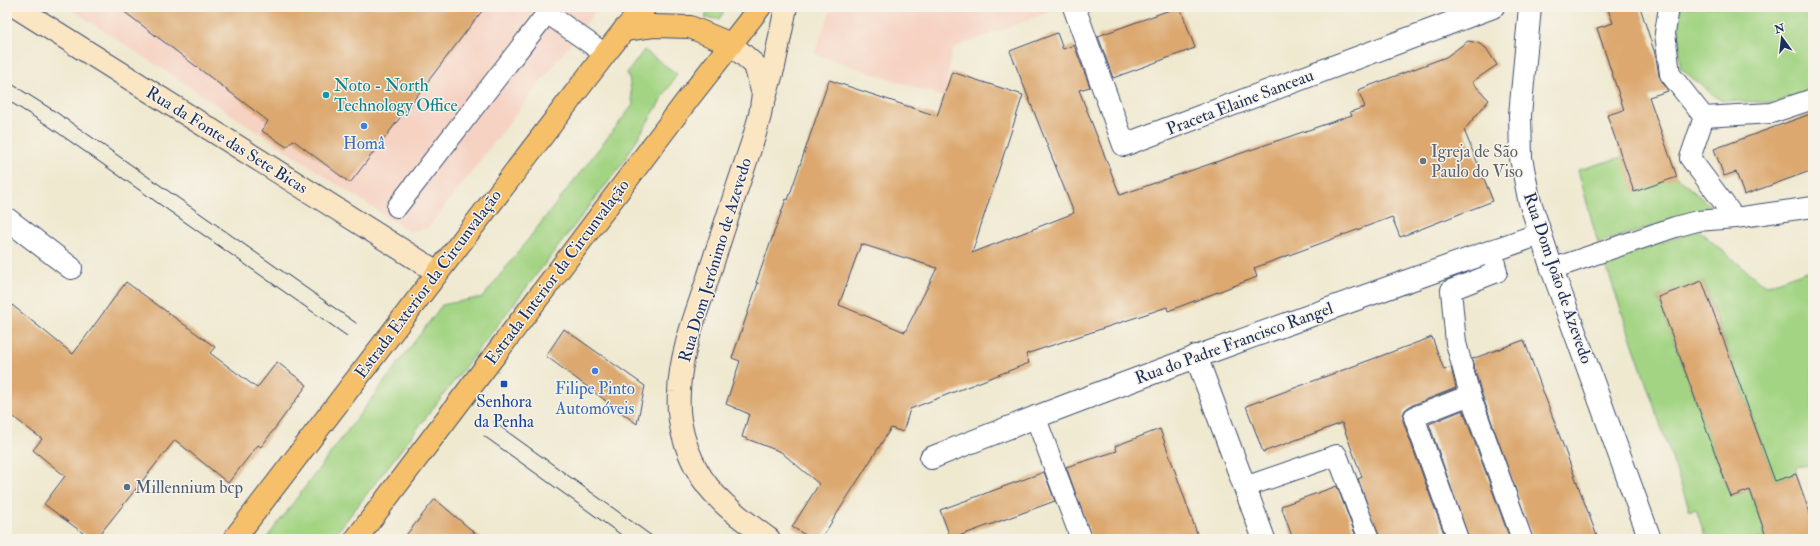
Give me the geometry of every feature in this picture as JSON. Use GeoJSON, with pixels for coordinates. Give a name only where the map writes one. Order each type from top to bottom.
{"type":"FeatureCollection","features":[{"type":"Feature","properties":{"kind":"main road","name":"Estrada Exterior da Circunvalação"},"geometry":{"type":"LineString","coordinates":[[234,539],[605,54],[645,7]]}},
{"type":"Feature","properties":{"kind":"main road","name":"Estrada Interior da Circunvalação"},"geometry":{"type":"LineString","coordinates":[[356,539],[683,105],[760,7]]}},
{"type":"Feature","properties":{"kind":"main road"},"geometry":{"type":"LineString","coordinates":[[624,30],[654,26],[690,27],[731,44]]}},
{"type":"Feature","properties":{"kind":"street","name":"Rua Dom Jerónimo de Azevedo"},"geometry":{"type":"LineString","coordinates":[[769,539],[720,501],[696,469],[688,452],[683,435],[678,392],[686,346],[760,115],[774,66],[786,7]]}},
{"type":"Feature","properties":{"kind":"street","name":"Praceta Elaine Sanceau"},"geometry":{"type":"LineString","coordinates":[[1074,7],[1124,145],[1493,7]]}},
{"type":"Feature","properties":{"kind":"street","name":"Rua Dom João de Azevedo"},"geometry":{"type":"LineString","coordinates":[[1530,7],[1520,115],[1521,158],[1529,199],[1552,269],[1650,539]]}},
{"type":"Feature","properties":{"kind":"street","name":"Rua da Fonte das Sete Bicas"},"geometry":{"type":"LineString","coordinates":[[19,8],[437,272]]}},
{"type":"Feature","properties":{"kind":"street","name":"Rua Dom Jerónimo de Azevedo"},"geometry":{"type":"LineString","coordinates":[[731,44],[755,65],[763,94],[760,115]]}},
{"type":"Feature","properties":{"kind":"street"},"geometry":{"type":"LineString","coordinates":[[7,219],[72,268]]}},
{"type":"Feature","properties":{"kind":"street","name":"Rua do Padre Francisco Rangel"},"geometry":{"type":"LineString","coordinates":[[931,458],[1035,416],[1196,356],[1540,234]]}},
{"type":"Feature","properties":{"kind":"street"},"geometry":{"type":"LineString","coordinates":[[1196,356],[1264,539]]}},
{"type":"Feature","properties":{"kind":"lane"},"geometry":{"type":"LineString","coordinates":[[1669,7],[1665,33],[1670,74],[1704,117]]}},
{"type":"Feature","properties":{"kind":"lane"},"geometry":{"type":"LineString","coordinates":[[397,207],[546,10],[605,54]]}},
{"type":"Feature","properties":{"kind":"lane"},"geometry":{"type":"LineString","coordinates":[[1704,117],[1771,113],[1813,99]]}},
{"type":"Feature","properties":{"kind":"lane"},"geometry":{"type":"LineString","coordinates":[[1704,117],[1690,158],[1735,218]]}},
{"type":"Feature","properties":{"kind":"lane"},"geometry":{"type":"LineString","coordinates":[[1552,269],[1675,227],[1697,221],[1735,218],[1813,207]]}},
{"type":"Feature","properties":{"kind":"lane"},"geometry":{"type":"LineString","coordinates":[[1492,251],[1496,272],[1451,290],[1456,343],[1470,395],[1522,539]]}},
{"type":"Feature","properties":{"kind":"lane"},"geometry":{"type":"LineString","coordinates":[[1458,539],[1414,417],[1470,395]]}},
{"type":"Feature","properties":{"kind":"lane"},"geometry":{"type":"LineString","coordinates":[[1035,416],[1081,539]]}},
{"type":"Feature","properties":{"kind":"lane"},"geometry":{"type":"LineString","coordinates":[[1245,487],[1337,455],[1369,539]]}},
{"type":"Feature","properties":{"kind":"shaded area"},"geometry":{"type":"Polygon","coordinates":[[[68,7],[588,7],[595,12],[428,228],[408,231],[68,7]]]}},
{"type":"Feature","properties":{"kind":"shaded area"},"geometry":{"type":"Polygon","coordinates":[[[832,7],[1069,7],[1052,11],[953,48],[944,97],[814,54],[832,7]]]}},
{"type":"Feature","properties":{"kind":"green space"},"geometry":{"type":"Polygon","coordinates":[[[709,7],[727,7],[719,19],[705,18],[709,7]]]}},
{"type":"Feature","properties":{"kind":"green space"},"geometry":{"type":"Polygon","coordinates":[[[1681,7],[1813,7],[1813,91],[1773,103],[1720,100],[1680,68],[1678,21],[1681,7]]]}},
{"type":"Feature","properties":{"kind":"green space"},"geometry":{"type":"Polygon","coordinates":[[[644,50],[677,74],[622,164],[332,539],[266,539],[442,305],[483,297],[633,105],[629,77],[627,73],[644,50]]]}},
{"type":"Feature","properties":{"kind":"green space"},"geometry":{"type":"Polygon","coordinates":[[[1622,157],[1677,177],[1714,209],[1598,243],[1578,170],[1622,157]]]}},
{"type":"Feature","properties":{"kind":"green space"},"geometry":{"type":"Polygon","coordinates":[[[1698,230],[1765,286],[1813,269],[1813,477],[1808,465],[1796,467],[1796,474],[1775,481],[1703,281],[1658,297],[1731,497],[1750,490],[1767,539],[1706,539],[1696,509],[1690,511],[1605,263],[1698,230]]]}},
{"type":"Feature","properties":{"kind":"building","name":"Noto - North Technology Office"},"geometry":{"type":"Polygon","coordinates":[[[118,7],[485,7],[350,183],[293,140],[287,147],[262,131],[268,121],[118,7]]]}},
{"type":"Feature","properties":{"kind":"building"},"geometry":{"type":"Polygon","coordinates":[[[1180,7],[1195,48],[1113,78],[1098,36],[1180,7]]]}},
{"type":"Feature","properties":{"kind":"building"},"geometry":{"type":"Polygon","coordinates":[[[1607,7],[1640,7],[1656,57],[1659,76],[1668,91],[1649,97],[1677,177],[1634,192],[1607,115],[1624,110],[1597,28],[1613,23],[1607,7]]]}},
{"type":"Feature","properties":{"kind":"building"},"geometry":{"type":"Polygon","coordinates":[[[1057,33],[1063,49],[1074,45],[1090,87],[1079,90],[1120,195],[1352,115],[1350,112],[1365,107],[1358,90],[1446,57],[1468,41],[1478,43],[1486,48],[1497,65],[1472,82],[1489,100],[1464,130],[1493,201],[1400,237],[1392,217],[1254,268],[1257,277],[1168,311],[1167,307],[1026,354],[1029,363],[910,409],[903,432],[891,428],[821,539],[812,539],[792,527],[819,484],[781,452],[742,437],[749,414],[726,404],[740,361],[732,358],[758,283],[756,283],[786,199],[788,200],[829,80],[937,116],[952,72],[1023,95],[972,253],[1074,213],[1010,51],[1057,33]],[[861,244],[839,305],[905,332],[937,268],[861,244]]]}},
{"type":"Feature","properties":{"kind":"building"},"geometry":{"type":"Polygon","coordinates":[[[1813,113],[1813,170],[1744,195],[1736,172],[1724,176],[1714,149],[1813,113]]]}},
{"type":"Feature","properties":{"kind":"building"},"geometry":{"type":"Polygon","coordinates":[[[1702,281],[1775,481],[1796,474],[1813,522],[1813,539],[1767,539],[1750,490],[1731,497],[1658,297],[1702,281]]]}},
{"type":"Feature","properties":{"kind":"building"},"geometry":{"type":"Polygon","coordinates":[[[126,282],[215,347],[210,353],[257,388],[277,362],[307,385],[261,447],[258,445],[228,483],[175,440],[96,539],[91,539],[44,504],[65,476],[33,450],[42,439],[7,412],[7,301],[73,354],[126,282]]]}},
{"type":"Feature","properties":{"kind":"building","name":"Filipe Pinto Automóveis"},"geometry":{"type":"Polygon","coordinates":[[[564,329],[645,386],[637,424],[546,356],[564,329]]]}},
{"type":"Feature","properties":{"kind":"building"},"geometry":{"type":"Polygon","coordinates":[[[1432,337],[1444,370],[1451,367],[1456,388],[1410,406],[1405,410],[1403,421],[1446,539],[1380,539],[1358,479],[1362,477],[1342,423],[1263,452],[1246,406],[1432,337]]]}},
{"type":"Feature","properties":{"kind":"building"},"geometry":{"type":"Polygon","coordinates":[[[1524,340],[1598,539],[1533,539],[1481,392],[1472,359],[1524,340]]]}},
{"type":"Feature","properties":{"kind":"building"},"geometry":{"type":"Polygon","coordinates":[[[1463,410],[1510,539],[1469,539],[1429,424],[1463,410]]]}},
{"type":"Feature","properties":{"kind":"building"},"geometry":{"type":"Polygon","coordinates":[[[1160,429],[1199,539],[1092,539],[1066,467],[1117,451],[1115,446],[1160,429]]]}},
{"type":"Feature","properties":{"kind":"building"},"geometry":{"type":"Polygon","coordinates":[[[1044,472],[1055,501],[951,539],[940,510],[1044,472]]]}},
{"type":"Feature","properties":{"kind":"building"},"geometry":{"type":"Polygon","coordinates":[[[1337,486],[1357,539],[1293,539],[1281,506],[1337,486]]]}},
{"type":"Feature","properties":{"kind":"building"},"geometry":{"type":"Polygon","coordinates":[[[435,499],[482,539],[403,539],[435,499]]]}},
{"type":"Feature","properties":{"kind":"tram line"},"geometry":{"type":"LineString","coordinates":[[7,81],[56,112],[356,323]]}},
{"type":"Feature","properties":{"kind":"tram line"},"geometry":{"type":"LineString","coordinates":[[7,100],[47,125],[347,336]]}},
{"type":"Feature","properties":{"kind":"tram line"},"geometry":{"type":"LineString","coordinates":[[494,422],[656,539]]}},
{"type":"Feature","properties":{"kind":"tram line"},"geometry":{"type":"LineString","coordinates":[[484,436],[627,539]]}},
{"type":"Feature","properties":{"kind":"place","name":"Noto - North Technology Office"},"geometry":{"type":"Point","coordinates":[326,95]}},
{"type":"Feature","properties":{"kind":"place","name":"Homâ"},"geometry":{"type":"Point","coordinates":[364,126]}},
{"type":"Feature","properties":{"kind":"place","name":"Igreja de São Paulo do Viso"},"geometry":{"type":"Point","coordinates":[1423,161]}},
{"type":"Feature","properties":{"kind":"place","name":"Filipe Pinto Automóveis"},"geometry":{"type":"Point","coordinates":[595,371]}},
{"type":"Feature","properties":{"kind":"place","name":"Senhora da Penha"},"geometry":{"type":"Point","coordinates":[504,384]}},
{"type":"Feature","properties":{"kind":"place","name":"Millennium bcp"},"geometry":{"type":"Point","coordinates":[127,487]}}]}
